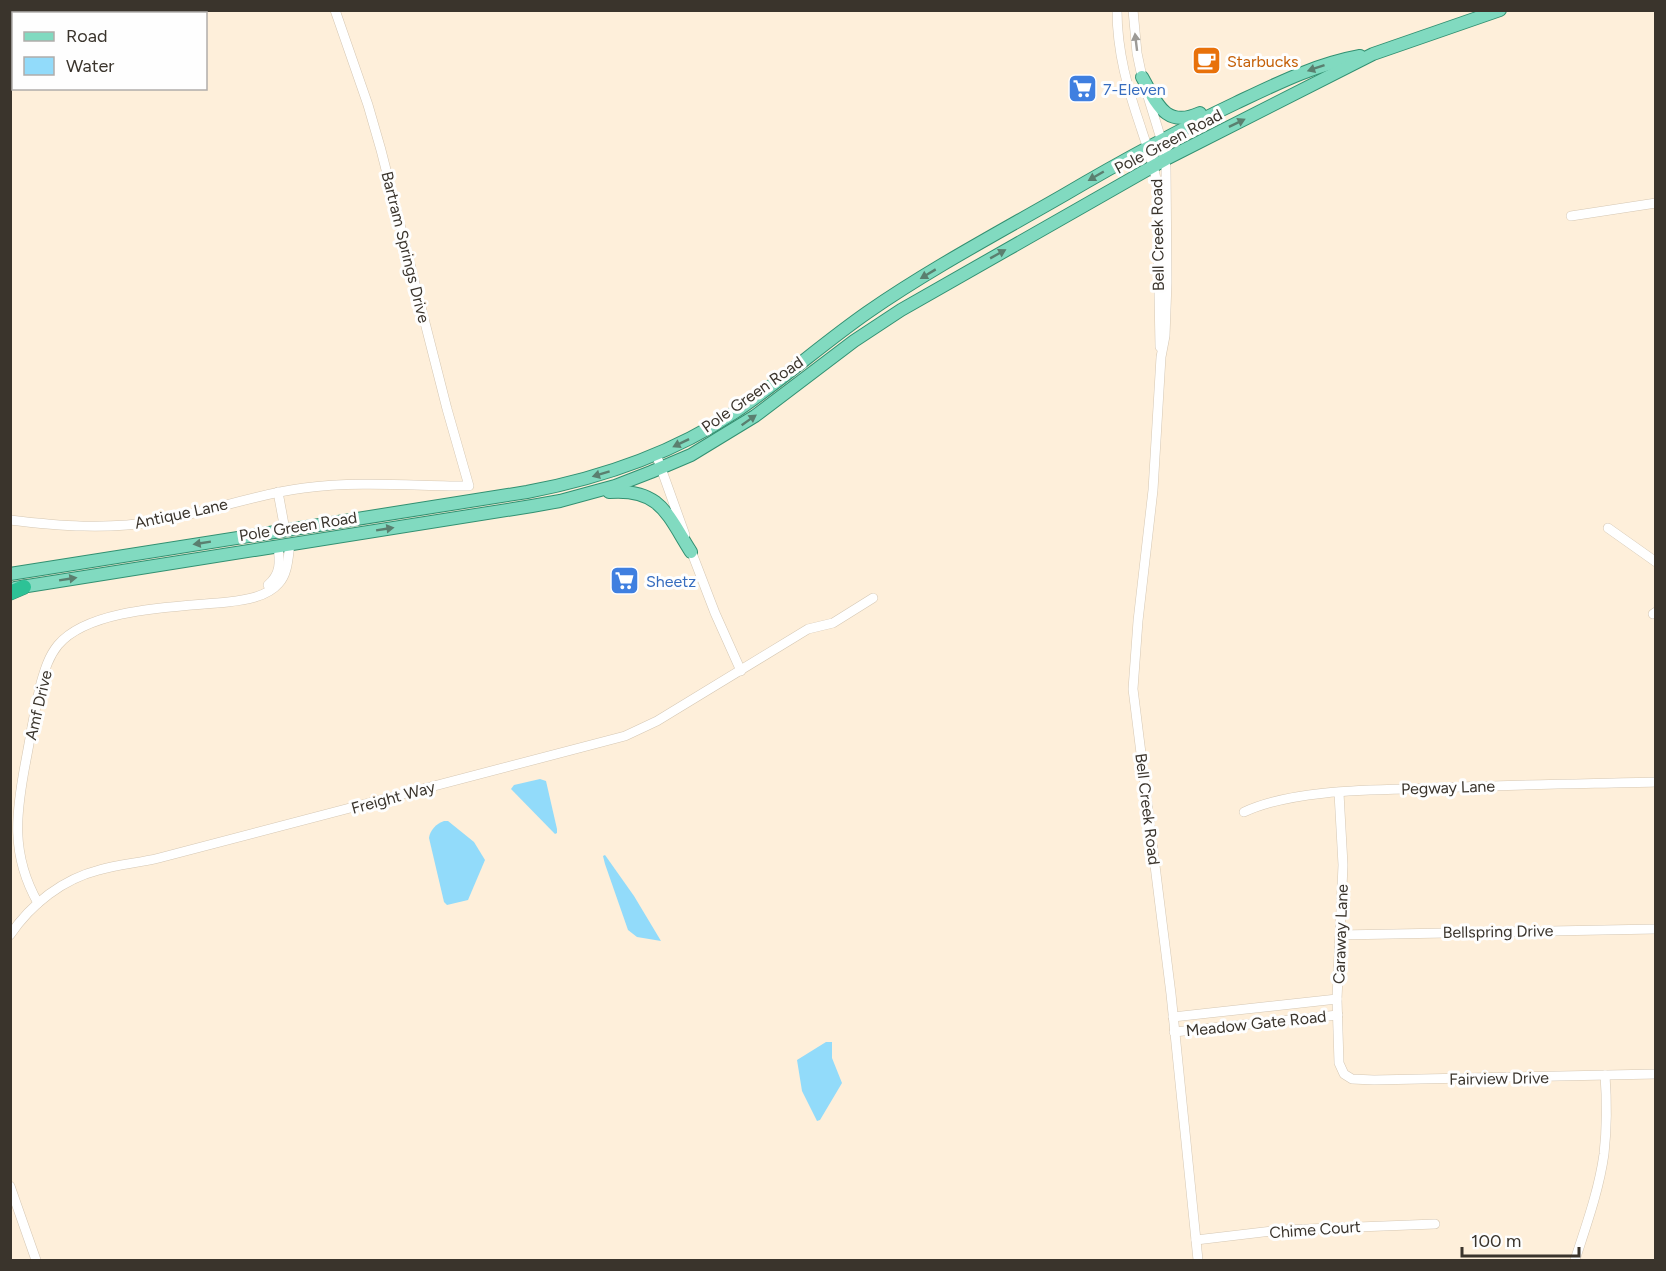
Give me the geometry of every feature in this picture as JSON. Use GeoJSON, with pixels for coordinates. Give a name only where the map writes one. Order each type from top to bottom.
{"type":"FeatureCollection","features":[{"type":"Feature","properties":{"kind":"main road","name":"Pole Green Road"},"geometry":{"type":"LineString","coordinates":[[15,590],[544,504],[586,494],[661,468],[707,446],[741,426],[854,341],[901,310],[1166,159],[1373,54],[1500,10]]}},
{"type":"Feature","properties":{"kind":"main road","name":"Pole Green Road"},"geometry":{"type":"LineString","coordinates":[[10,574],[556,486],[606,473],[656,454],[698,434],[734,413],[836,335],[905,288],[1161,139],[1279,82],[1342,59],[1373,54]]}},
{"type":"Feature","properties":{"kind":"main road"},"geometry":{"type":"LineString","coordinates":[[1142,77],[1162,111],[1180,118],[1196,115],[1237,94],[1279,82]]}},
{"type":"Feature","properties":{"kind":"main road"},"geometry":{"type":"LineString","coordinates":[[586,494],[627,491],[649,497],[666,511],[691,552]]}},
{"type":"Feature","properties":{"kind":"main road"},"geometry":{"type":"LineString","coordinates":[[279,546],[279,539],[285,530],[295,536],[336,530],[359,533]]}},
{"type":"Feature","properties":{"kind":"street","name":"Bartram Springs Drive"},"geometry":{"type":"LineString","coordinates":[[335,10],[381,150],[469,486]]}},
{"type":"Feature","properties":{"kind":"street","name":"Bell Creek Road"},"geometry":{"type":"LineString","coordinates":[[1118,10],[1123,67],[1154,166],[1158,199],[1158,335],[1161,357]]}},
{"type":"Feature","properties":{"kind":"street","name":"Bell Creek Road"},"geometry":{"type":"LineString","coordinates":[[1133,10],[1136,46],[1142,77],[1166,159],[1167,282],[1153,490],[1133,683],[1173,1017],[1198,1260]]}},
{"type":"Feature","properties":{"kind":"street"},"geometry":{"type":"LineString","coordinates":[[1571,216],[1656,203]]}},
{"type":"Feature","properties":{"kind":"street"},"geometry":{"type":"LineString","coordinates":[[656,454],[691,552],[741,671]]}},
{"type":"Feature","properties":{"kind":"street","name":"Antique Lane"},"geometry":{"type":"LineString","coordinates":[[10,520],[89,526],[139,524],[278,492],[322,486],[469,486]]}},
{"type":"Feature","properties":{"kind":"street"},"geometry":{"type":"LineString","coordinates":[[278,492],[285,530]]}},
{"type":"Feature","properties":{"kind":"street"},"geometry":{"type":"LineString","coordinates":[[1608,528],[1656,562]]}},
{"type":"Feature","properties":{"kind":"street","name":"Amf Drive"},"geometry":{"type":"LineString","coordinates":[[38,903],[21,865],[16,820],[36,704],[46,666],[58,645],[76,629],[103,618],[169,605],[241,595],[263,588],[273,581],[278,573],[279,546]]}},
{"type":"Feature","properties":{"kind":"street","name":"Freight Way"},"geometry":{"type":"LineString","coordinates":[[38,903],[74,879],[98,870],[152,860],[625,736],[646,728],[808,629],[833,623],[873,598]]}},
{"type":"Feature","properties":{"kind":"street","name":"Pegway Lane"},"geometry":{"type":"LineString","coordinates":[[1244,812],[1263,803],[1339,793],[1656,782]]}},
{"type":"Feature","properties":{"kind":"street","name":"Caraway Lane"},"geometry":{"type":"LineString","coordinates":[[1339,793],[1343,855],[1337,999],[1339,1063],[1344,1074]]}},
{"type":"Feature","properties":{"kind":"street"},"geometry":{"type":"LineString","coordinates":[[10,934],[38,903]]}},
{"type":"Feature","properties":{"kind":"street","name":"Bellspring Drive"},"geometry":{"type":"LineString","coordinates":[[1340,935],[1656,928]]}},
{"type":"Feature","properties":{"kind":"street","name":"Meadow Gate Road"},"geometry":{"type":"LineString","coordinates":[[1173,1017],[1337,999]]}},
{"type":"Feature","properties":{"kind":"street","name":"Meadow Gate Road"},"geometry":{"type":"LineString","coordinates":[[1174,1032],[1338,1015]]}},
{"type":"Feature","properties":{"kind":"street","name":"Fairview Drive"},"geometry":{"type":"LineString","coordinates":[[1344,1074],[1352,1078],[1374,1080],[1656,1074]]}},
{"type":"Feature","properties":{"kind":"street"},"geometry":{"type":"LineString","coordinates":[[1575,1260],[1600,1178],[1604,1155],[1607,1101],[1605,1075]]}},
{"type":"Feature","properties":{"kind":"street"},"geometry":{"type":"LineString","coordinates":[[10,1186],[36,1260]]}},
{"type":"Feature","properties":{"kind":"street","name":"Chime Court"},"geometry":{"type":"LineString","coordinates":[[1196,1240],[1281,1230],[1435,1224]]}},
{"type":"Feature","properties":{"kind":"water"},"geometry":{"type":"Polygon","coordinates":[[[540,779],[546,781],[557,829],[555,834],[511,789],[514,785],[540,779]]]}},
{"type":"Feature","properties":{"kind":"water"},"geometry":{"type":"Polygon","coordinates":[[[448,821],[474,842],[485,860],[468,900],[447,905],[444,902],[429,838],[434,828],[448,821]]]}},
{"type":"Feature","properties":{"kind":"water"},"geometry":{"type":"Polygon","coordinates":[[[605,855],[634,896],[661,941],[637,937],[628,930],[605,864],[603,856],[605,855]]]}},
{"type":"Feature","properties":{"kind":"water"},"geometry":{"type":"Polygon","coordinates":[[[826,1042],[832,1042],[832,1058],[842,1083],[820,1120],[817,1121],[802,1091],[797,1060],[826,1042]]]}},
{"type":"Feature","properties":{"kind":"place","name":"Starbucks"},"geometry":{"type":"Point","coordinates":[1206,61]}},
{"type":"Feature","properties":{"kind":"place","name":"7-Eleven"},"geometry":{"type":"Point","coordinates":[1082,89]}},
{"type":"Feature","properties":{"kind":"place","name":"Sheetz"},"geometry":{"type":"Point","coordinates":[625,581]}}]}
